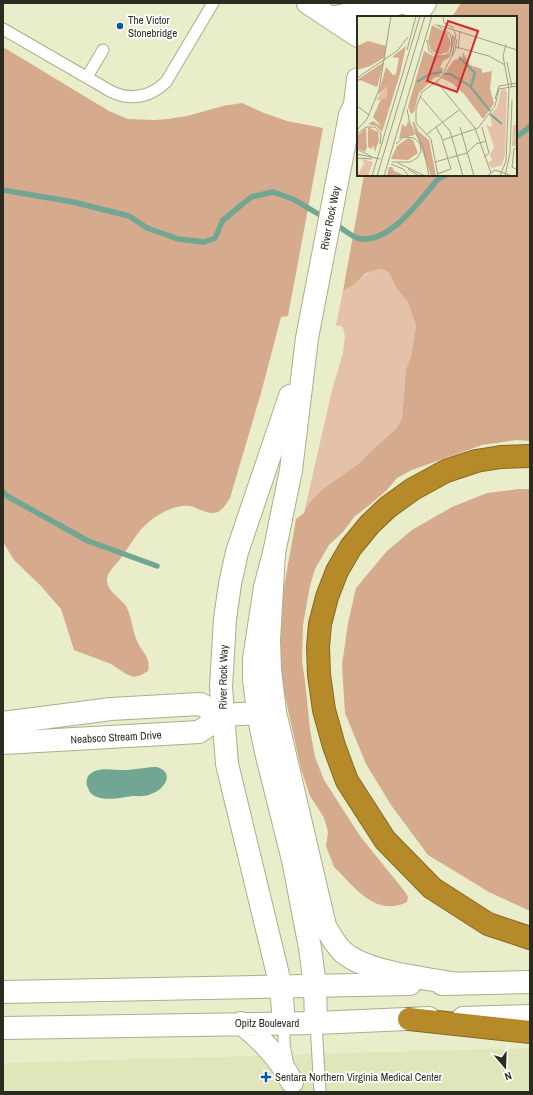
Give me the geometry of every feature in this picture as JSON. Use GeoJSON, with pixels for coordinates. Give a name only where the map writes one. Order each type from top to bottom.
{"type":"FeatureCollection","features":[{"type":"Feature","properties":{"kind":"highway"},"geometry":{"type":"LineString","coordinates":[[530,456],[501,457],[476,461],[446,471],[413,489],[388,507],[370,524],[352,547],[337,571],[326,597],[320,624],[318,647],[319,675],[324,710],[334,746],[347,781],[385,840],[432,888],[488,924],[530,938]]}},
{"type":"Feature","properties":{"kind":"highway"},"geometry":{"type":"LineString","coordinates":[[409,1019],[530,1032]]}},
{"type":"Feature","properties":{"kind":"street"},"geometry":{"type":"LineString","coordinates":[[308,3],[353,33],[357,48]]}},
{"type":"Feature","properties":{"kind":"street"},"geometry":{"type":"LineString","coordinates":[[331,18],[401,3]]}},
{"type":"Feature","properties":{"kind":"street"},"geometry":{"type":"LineString","coordinates":[[416,16],[425,3]]}},
{"type":"Feature","properties":{"kind":"street","name":"River Rock Way"},"geometry":{"type":"LineString","coordinates":[[316,1022],[315,986],[310,948],[293,860],[266,752],[258,713],[254,679],[254,659],[265,588],[274,552],[290,470],[307,338],[355,106],[357,88]]}},
{"type":"Feature","properties":{"kind":"street","name":"River Rock Way"},"geometry":{"type":"LineString","coordinates":[[284,1023],[281,987],[227,764],[221,687],[225,619],[230,584],[237,552],[286,410],[307,338]]}},
{"type":"Feature","properties":{"kind":"street"},"geometry":{"type":"LineString","coordinates":[[274,552],[269,640],[270,670],[275,712],[325,926],[336,944],[343,952],[364,964],[389,971],[457,984]]}},
{"type":"Feature","properties":{"kind":"street"},"geometry":{"type":"LineString","coordinates":[[3,723],[111,709],[200,704],[223,715],[258,713]]}},
{"type":"Feature","properties":{"kind":"street","name":"Neabsco Stream Drive"},"geometry":{"type":"LineString","coordinates":[[3,743],[198,732],[223,715]]}},
{"type":"Feature","properties":{"kind":"street"},"geometry":{"type":"LineString","coordinates":[[3,992],[530,982]]}},
{"type":"Feature","properties":{"kind":"street","name":"Opitz Boulevard"},"geometry":{"type":"LineString","coordinates":[[3,1028],[284,1023],[530,1016]]}},
{"type":"Feature","properties":{"kind":"street"},"geometry":{"type":"LineString","coordinates":[[242,1023],[271,1050],[284,1068],[294,1087]]}},
{"type":"Feature","properties":{"kind":"lane"},"geometry":{"type":"LineString","coordinates":[[3,29],[112,92],[127,97],[139,97],[147,95],[160,88],[171,75],[213,3]]}},
{"type":"Feature","properties":{"kind":"lane"},"geometry":{"type":"LineString","coordinates":[[87,77],[103,50]]}},
{"type":"Feature","properties":{"kind":"lane"},"geometry":{"type":"LineString","coordinates":[[316,1022],[320,1092]]}},
{"type":"Feature","properties":{"kind":"lane"},"geometry":{"type":"LineString","coordinates":[[284,1023],[286,1054],[294,1087]]}},
{"type":"Feature","properties":{"kind":"shaded area"},"geometry":{"type":"Polygon","coordinates":[[[461,3],[530,3],[530,441],[516,440],[482,445],[412,470],[397,478],[387,490],[354,517],[343,532],[329,545],[315,569],[310,586],[303,625],[302,661],[310,730],[315,757],[324,780],[360,836],[408,897],[407,902],[395,906],[385,906],[366,898],[349,883],[334,867],[326,846],[328,832],[323,816],[310,796],[301,769],[280,673],[280,615],[296,519],[304,513],[309,503],[324,488],[362,461],[397,428],[402,418],[406,369],[411,357],[416,326],[408,302],[395,286],[390,274],[385,270],[379,269],[366,273],[353,285],[343,291],[364,176],[517,176],[517,16],[453,16],[461,3]]]}},
{"type":"Feature","properties":{"kind":"shaded area"},"geometry":{"type":"Polygon","coordinates":[[[3,47],[109,111],[128,119],[168,119],[242,103],[287,121],[323,128],[288,316],[281,317],[261,393],[230,498],[222,509],[215,513],[207,512],[192,506],[179,506],[158,515],[141,529],[110,571],[108,576],[107,583],[114,594],[126,606],[137,641],[147,658],[149,666],[148,671],[134,677],[126,674],[111,664],[74,650],[61,609],[40,585],[14,560],[3,542],[3,47]]]}},
{"type":"Feature","properties":{"kind":"shaded area"},"geometry":{"type":"Polygon","coordinates":[[[378,269],[385,270],[390,274],[395,286],[408,301],[416,326],[411,357],[406,369],[402,418],[397,428],[362,461],[324,488],[304,513],[332,390],[343,353],[345,336],[343,328],[336,325],[343,291],[364,275],[378,269]]]}},
{"type":"Feature","properties":{"kind":"shaded area"},"geometry":{"type":"Polygon","coordinates":[[[530,489],[530,911],[489,892],[428,855],[391,805],[366,764],[345,713],[342,665],[348,623],[356,588],[387,551],[412,530],[452,507],[487,493],[530,489]]]}},
{"type":"Feature","properties":{"kind":"shaded area"},"geometry":{"type":"Polygon","coordinates":[[[157,767],[166,773],[166,781],[164,785],[156,792],[146,796],[132,796],[114,799],[101,798],[91,793],[87,785],[88,776],[96,771],[107,769],[128,770],[157,767]]]}},
{"type":"Feature","properties":{"kind":"shaded area","name":"Sentara Northern Virginia Medical Center"},"geometry":{"type":"Polygon","coordinates":[[[530,1048],[530,1092],[3,1092],[3,1063],[530,1048]]]}},
{"type":"Feature","properties":{"kind":"waterway"},"geometry":{"type":"LineString","coordinates":[[517,136],[530,126]]}},
{"type":"Feature","properties":{"kind":"waterway"},"geometry":{"type":"LineString","coordinates":[[334,223],[357,238],[369,239],[380,235],[392,229],[403,219],[438,179],[444,176]]}},
{"type":"Feature","properties":{"kind":"waterway"},"geometry":{"type":"LineString","coordinates":[[3,190],[73,202],[129,216],[147,228],[178,239],[204,242],[215,238],[223,220],[251,197],[273,192],[293,199],[325,218]]}},
{"type":"Feature","properties":{"kind":"waterway"},"geometry":{"type":"LineString","coordinates":[[3,492],[7,496],[88,541],[157,566]]}},
{"type":"Feature","properties":{"kind":"place","name":"The Victor Stonebridge"},"geometry":{"type":"Point","coordinates":[120,26]}},
{"type":"Feature","properties":{"kind":"place","name":"Sentara Northern Virginia Medical Center"},"geometry":{"type":"Point","coordinates":[266,1077]}}]}
